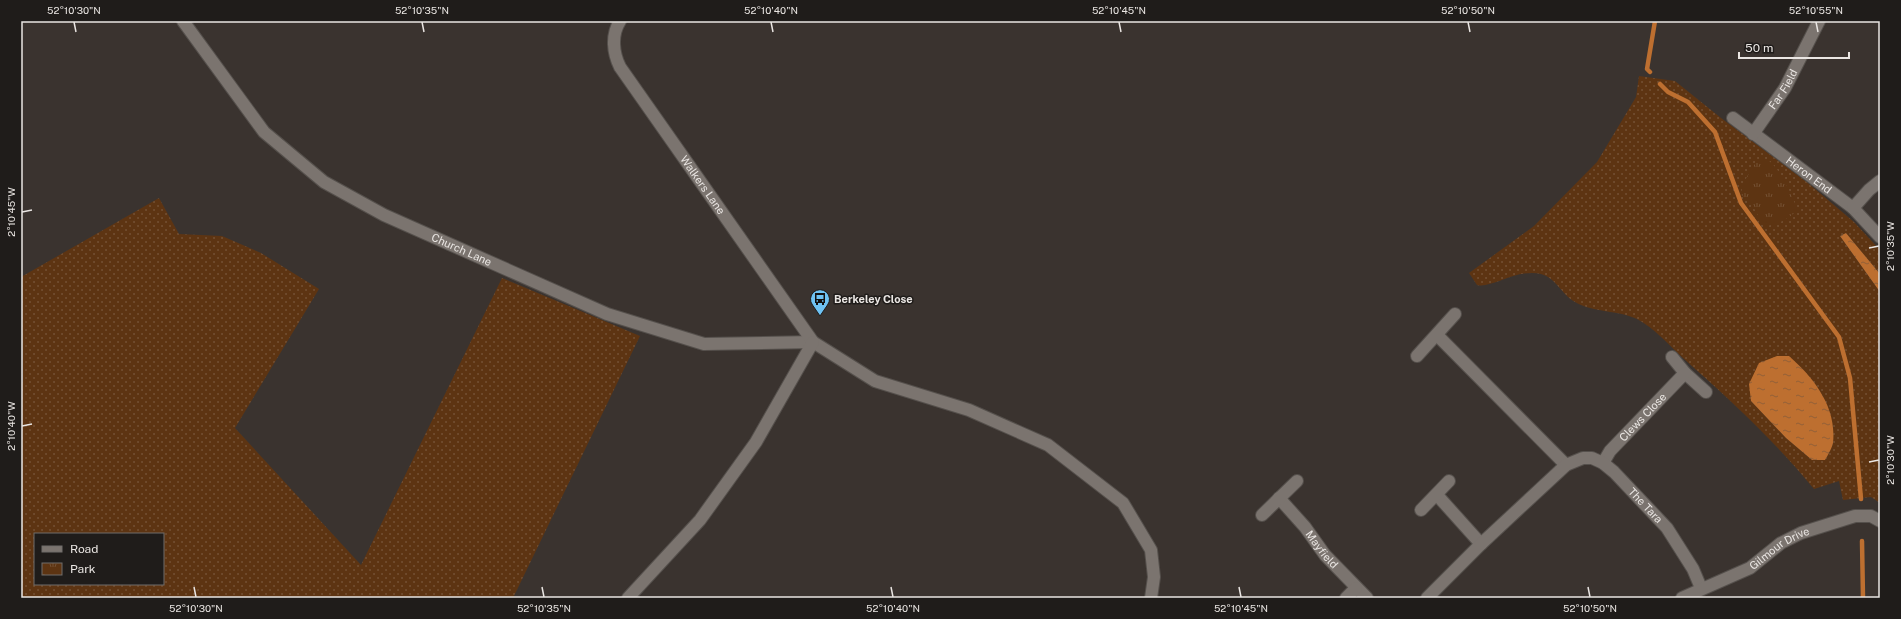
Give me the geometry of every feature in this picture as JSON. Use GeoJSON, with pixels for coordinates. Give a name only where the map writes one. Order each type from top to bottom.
{"type":"FeatureCollection","features":[{"type":"Feature","properties":{"kind":"street","name":"Church Lane"},"geometry":{"type":"LineString","coordinates":[[183,21],[264,132],[324,182],[384,215],[607,314],[704,344],[813,342]]}},
{"type":"Feature","properties":{"kind":"street","name":"Walkers Lane"},"geometry":{"type":"LineString","coordinates":[[620,21],[616,28],[614,45],[615,57],[620,67],[813,342]]}},
{"type":"Feature","properties":{"kind":"street","name":"Far Field"},"geometry":{"type":"LineString","coordinates":[[1753,134],[1785,88],[1819,21]]}},
{"type":"Feature","properties":{"kind":"street","name":"Heron End"},"geometry":{"type":"LineString","coordinates":[[1733,118],[1853,208],[1880,237]]}},
{"type":"Feature","properties":{"kind":"street"},"geometry":{"type":"LineString","coordinates":[[1853,208],[1880,180]]}},
{"type":"Feature","properties":{"kind":"street"},"geometry":{"type":"LineString","coordinates":[[1417,356],[1455,314]]}},
{"type":"Feature","properties":{"kind":"street"},"geometry":{"type":"LineString","coordinates":[[1427,598],[1566,464],[1437,335]]}},
{"type":"Feature","properties":{"kind":"street"},"geometry":{"type":"LineString","coordinates":[[628,598],[700,520],[756,442],[813,342],[875,381],[969,410],[1048,445],[1123,502],[1151,550],[1154,577],[1151,598]]}},
{"type":"Feature","properties":{"kind":"street"},"geometry":{"type":"LineString","coordinates":[[1672,357],[1685,373],[1706,392]]}},
{"type":"Feature","properties":{"kind":"street","name":"Clews Close"},"geometry":{"type":"LineString","coordinates":[[1603,463],[1610,451],[1685,373]]}},
{"type":"Feature","properties":{"kind":"street","name":"The Tara"},"geometry":{"type":"LineString","coordinates":[[1566,464],[1583,458],[1592,458],[1603,463],[1614,472],[1667,528],[1693,569],[1702,588]]}},
{"type":"Feature","properties":{"kind":"street"},"geometry":{"type":"LineString","coordinates":[[1262,515],[1297,481]]}},
{"type":"Feature","properties":{"kind":"street"},"geometry":{"type":"LineString","coordinates":[[1421,510],[1449,481]]}},
{"type":"Feature","properties":{"kind":"street"},"geometry":{"type":"LineString","coordinates":[[1436,495],[1482,544]]}},
{"type":"Feature","properties":{"kind":"street","name":"Mayfield"},"geometry":{"type":"LineString","coordinates":[[1279,498],[1305,527],[1325,555],[1367,598]]}},
{"type":"Feature","properties":{"kind":"street","name":"Gilmour Drive"},"geometry":{"type":"LineString","coordinates":[[1682,598],[1750,568],[1781,543],[1801,533],[1855,516],[1871,516],[1880,521]]}},
{"type":"Feature","properties":{"kind":"street"},"geometry":{"type":"LineString","coordinates":[[1346,598],[1356,588]]}},
{"type":"Feature","properties":{"kind":"green space"},"geometry":{"type":"Polygon","coordinates":[[[1639,76],[1675,81],[1721,118],[1808,183],[1854,222],[1880,250],[1880,274],[1846,233],[1840,236],[1880,292],[1880,503],[1871,497],[1843,500],[1839,481],[1814,489],[1784,454],[1751,421],[1661,337],[1637,319],[1622,314],[1582,306],[1570,299],[1551,279],[1541,274],[1523,274],[1490,284],[1477,285],[1469,273],[1534,226],[1597,162],[1636,97],[1639,76]],[[1751,401],[1786,438],[1812,460],[1825,460],[1833,444],[1832,423],[1751,401]]]}},
{"type":"Feature","properties":{"kind":"green space"},"geometry":{"type":"Polygon","coordinates":[[[1758,160],[1768,160],[1778,170],[1786,183],[1798,210],[1782,221],[1764,226],[1751,202],[1741,194],[1747,176],[1758,160]]]}},
{"type":"Feature","properties":{"kind":"green space"},"geometry":{"type":"Polygon","coordinates":[[[159,198],[179,234],[222,236],[261,253],[319,289],[235,428],[361,565],[502,278],[640,336],[513,598],[21,598],[21,385],[23,381],[21,277],[159,198]]]}},
{"type":"Feature","properties":{"kind":"water"},"geometry":{"type":"Polygon","coordinates":[[[1846,233],[1880,274],[1880,292],[1840,236],[1846,233]]]}},
{"type":"Feature","properties":{"kind":"water"},"geometry":{"type":"Polygon","coordinates":[[[1777,356],[1789,356],[1807,374],[1822,394],[1831,417],[1833,430],[1833,443],[1825,460],[1812,460],[1786,438],[1751,401],[1749,384],[1759,363],[1777,356]]]}},
{"type":"Feature","properties":{"kind":"waterway"},"geometry":{"type":"LineString","coordinates":[[1650,72],[1647,69],[1655,21]]}},
{"type":"Feature","properties":{"kind":"waterway"},"geometry":{"type":"LineString","coordinates":[[1660,84],[1668,92],[1688,102],[1715,132],[1741,203],[1839,337],[1850,378],[1861,499]]}},
{"type":"Feature","properties":{"kind":"waterway"},"geometry":{"type":"LineString","coordinates":[[1862,541],[1863,598]]}},
{"type":"Feature","properties":{"kind":"place","name":"Berkeley Close"},"geometry":{"type":"Point","coordinates":[820,316]}}]}
